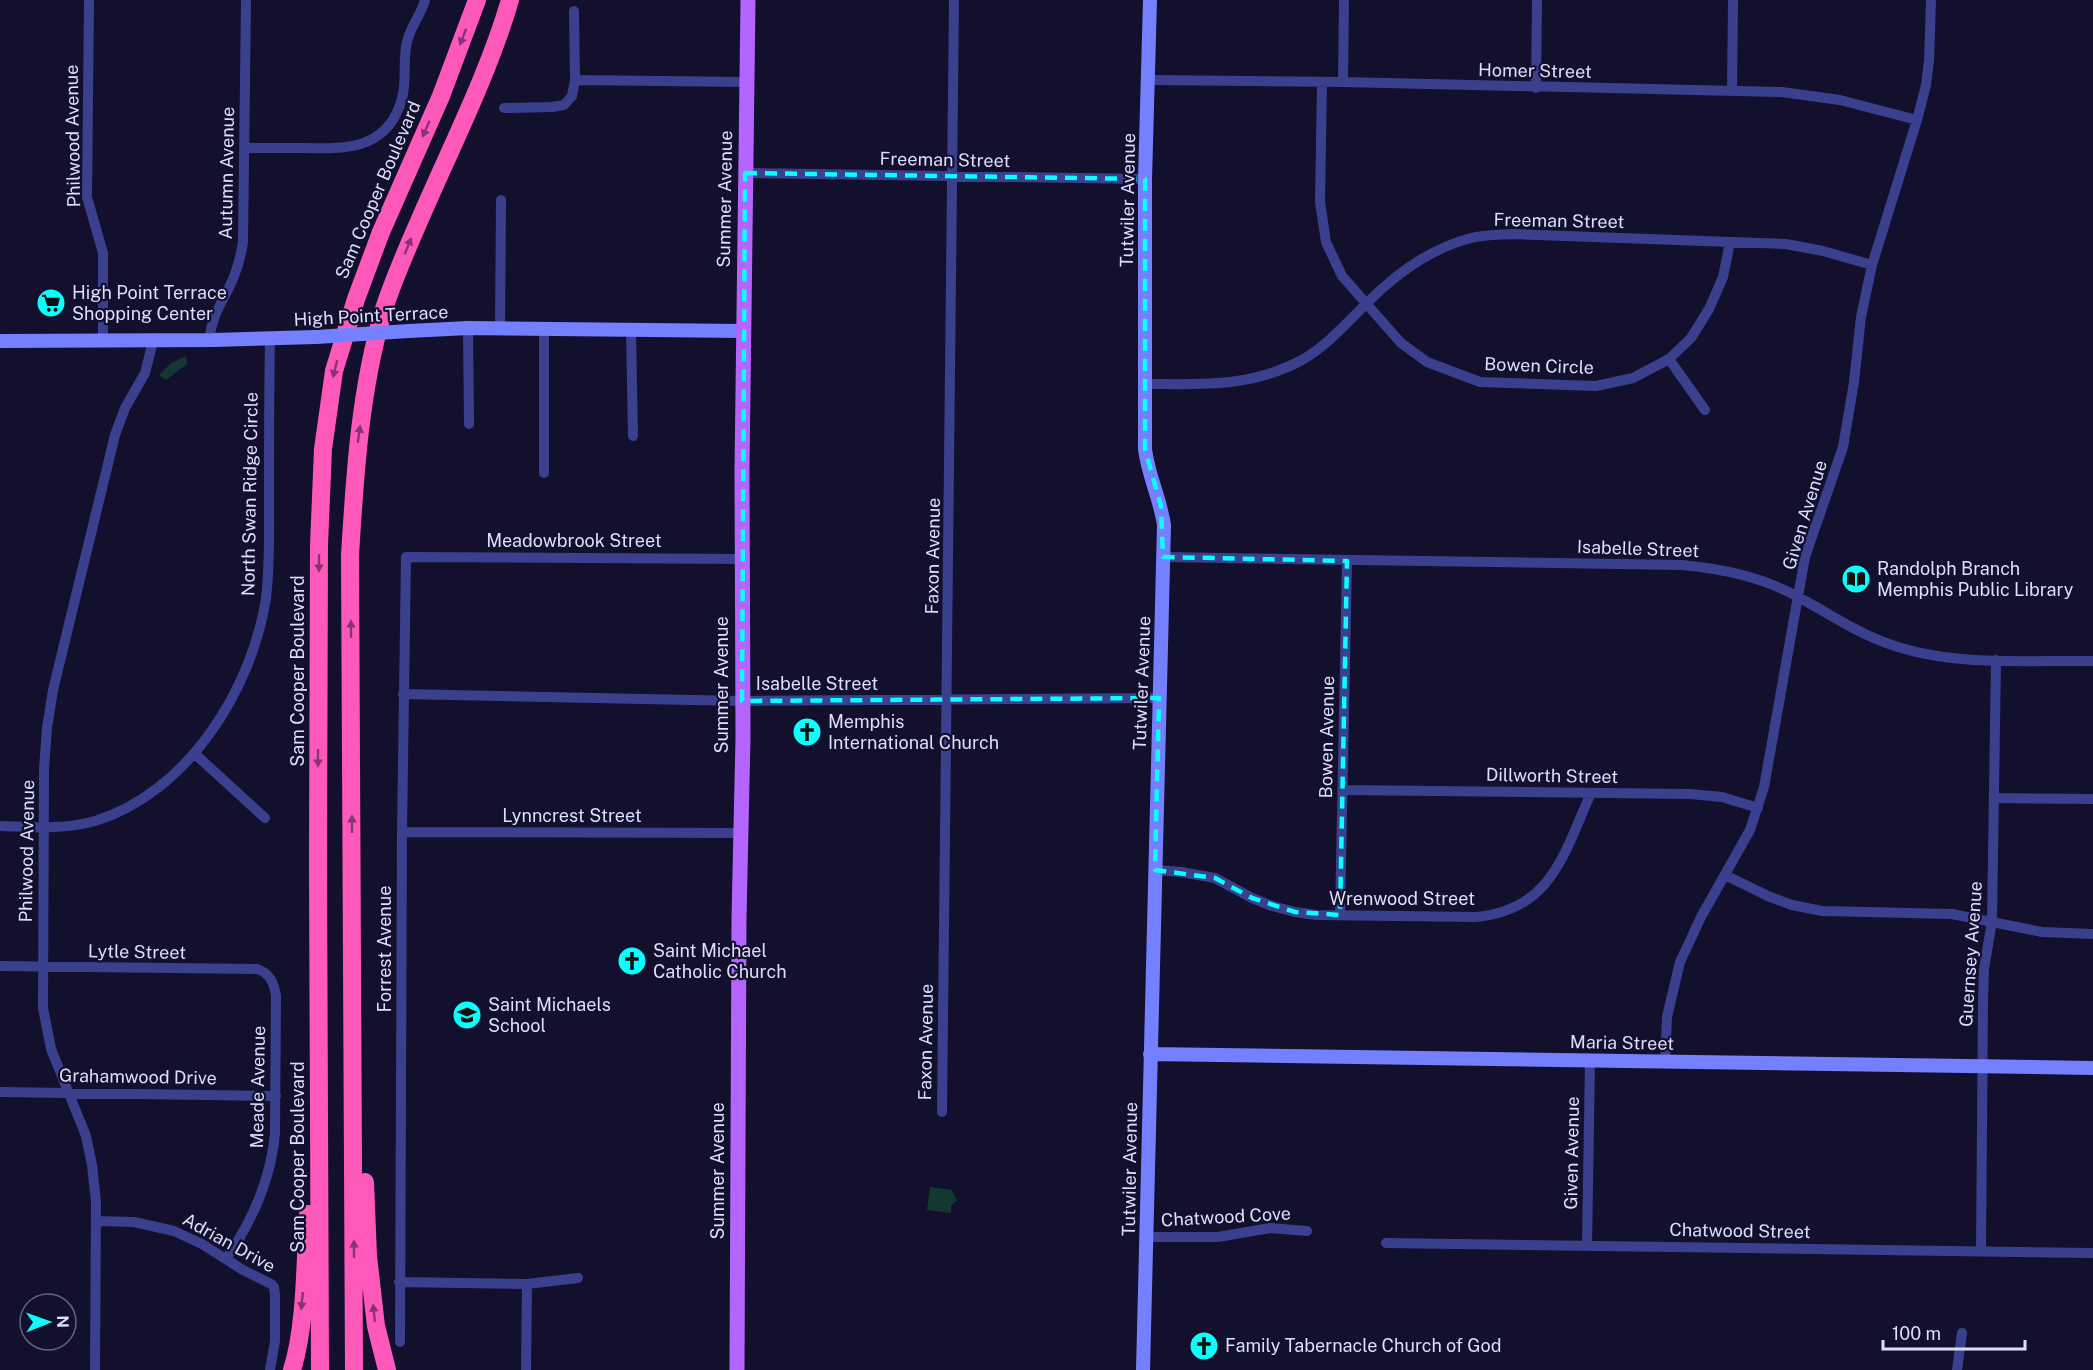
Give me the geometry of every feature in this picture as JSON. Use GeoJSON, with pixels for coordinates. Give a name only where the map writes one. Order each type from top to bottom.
{"type":"FeatureCollection","features":[{"type":"Feature","properties":{"kind":"highway","name":"Sam Cooper Boulevard"},"geometry":{"type":"LineString","coordinates":[[320,1370],[319,557],[320,482],[328,408],[334,371],[356,299],[381,232],[441,96],[477,0]]}},
{"type":"Feature","properties":{"kind":"highway"},"geometry":{"type":"LineString","coordinates":[[354,1370],[350,555],[355,463],[367,376],[383,311],[407,249],[498,39],[511,0]]}},
{"type":"Feature","properties":{"kind":"highway"},"geometry":{"type":"LineString","coordinates":[[352,882],[368,1256],[376,1326],[387,1370]]}},
{"type":"Feature","properties":{"kind":"highway"},"geometry":{"type":"LineString","coordinates":[[292,1370],[297,1353],[304,1279],[309,1185],[319,1138]]}},
{"type":"Feature","properties":{"kind":"main road","name":"Summer Avenue"},"geometry":{"type":"LineString","coordinates":[[736,1370],[743,331],[748,0]]}},
{"type":"Feature","properties":{"kind":"street","name":"Philwood Avenue"},"geometry":{"type":"LineString","coordinates":[[89,0],[87,197],[103,253],[103,341]]}},
{"type":"Feature","properties":{"kind":"street","name":"Autumn Avenue"},"geometry":{"type":"LineString","coordinates":[[208,340],[212,321],[233,280],[241,253],[244,225],[246,0]]}},
{"type":"Feature","properties":{"kind":"street"},"geometry":{"type":"LineString","coordinates":[[245,148],[351,148],[386,129],[400,105],[405,85],[406,45],[411,27],[425,0]]}},
{"type":"Feature","properties":{"kind":"street","name":"Faxon Avenue"},"geometry":{"type":"LineString","coordinates":[[942,1112],[954,0]]}},
{"type":"Feature","properties":{"kind":"street","name":"Tutwiler Avenue"},"geometry":{"type":"LineString","coordinates":[[1143,1370],[1164,525],[1161,506],[1148,471],[1145,449],[1145,179],[1150,0]]}},
{"type":"Feature","properties":{"kind":"street"},"geometry":{"type":"LineString","coordinates":[[1343,82],[1344,0]]}},
{"type":"Feature","properties":{"kind":"street"},"geometry":{"type":"LineString","coordinates":[[1536,88],[1537,0]]}},
{"type":"Feature","properties":{"kind":"street"},"geometry":{"type":"LineString","coordinates":[[1732,91],[1733,0]]}},
{"type":"Feature","properties":{"kind":"street","name":"Given Avenue"},"geometry":{"type":"LineString","coordinates":[[1665,1061],[1667,1017],[1680,962],[1696,927],[1750,830],[1769,764],[1806,557],[1844,447],[1861,317],[1872,265],[1926,85],[1929,61],[1930,0]]}},
{"type":"Feature","properties":{"kind":"street"},"geometry":{"type":"LineString","coordinates":[[504,108],[564,105],[572,96],[575,80],[574,11]]}},
{"type":"Feature","properties":{"kind":"street"},"geometry":{"type":"LineString","coordinates":[[575,80],[746,82]]}},
{"type":"Feature","properties":{"kind":"street","name":"Homer Street"},"geometry":{"type":"LineString","coordinates":[[1149,80],[1782,92],[1818,96],[1917,120]]}},
{"type":"Feature","properties":{"kind":"street"},"geometry":{"type":"LineString","coordinates":[[1322,83],[1320,201],[1326,242],[1342,276],[1366,304]]}},
{"type":"Feature","properties":{"kind":"street","name":"Freeman Street"},"geometry":{"type":"LineString","coordinates":[[745,173],[1145,179]]}},
{"type":"Feature","properties":{"kind":"street"},"geometry":{"type":"LineString","coordinates":[[500,329],[501,200]]}},
{"type":"Feature","properties":{"kind":"street","name":"Freeman Street"},"geometry":{"type":"LineString","coordinates":[[1145,384],[1214,384],[1259,378],[1302,360],[1332,339],[1399,273],[1434,251],[1472,238],[1512,234],[1786,244],[1823,251],[1872,265]]}},
{"type":"Feature","properties":{"kind":"street","name":"Bowen Circle"},"geometry":{"type":"LineString","coordinates":[[1366,304],[1401,343],[1427,362],[1480,382],[1596,386],[1633,378],[1669,359],[1691,338],[1709,309],[1723,277],[1731,242]]}},
{"type":"Feature","properties":{"kind":"street","name":"High Point Terrace"},"geometry":{"type":"LineString","coordinates":[[0,341],[270,339],[468,328],[743,331]]}},
{"type":"Feature","properties":{"kind":"street"},"geometry":{"type":"LineString","coordinates":[[468,328],[469,424]]}},
{"type":"Feature","properties":{"kind":"street"},"geometry":{"type":"LineString","coordinates":[[631,329],[633,435]]}},
{"type":"Feature","properties":{"kind":"street"},"geometry":{"type":"LineString","coordinates":[[544,330],[544,473]]}},
{"type":"Feature","properties":{"kind":"street","name":"North Swan Ridge Circle"},"geometry":{"type":"LineString","coordinates":[[0,826],[44,827],[84,824],[132,806],[167,781],[195,754],[228,702],[240,680],[257,637],[265,600],[268,568],[270,339]]}},
{"type":"Feature","properties":{"kind":"street","name":"Philwood Avenue"},"geometry":{"type":"LineString","coordinates":[[95,1370],[96,1190],[86,1136],[55,1062],[43,1008],[45,746],[53,690],[115,435],[125,408],[145,373],[153,341]]}},
{"type":"Feature","properties":{"kind":"street"},"geometry":{"type":"LineString","coordinates":[[1669,359],[1705,410]]}},
{"type":"Feature","properties":{"kind":"street","name":"Meadowbrook Street"},"geometry":{"type":"LineString","coordinates":[[406,557],[742,559]]}},
{"type":"Feature","properties":{"kind":"street","name":"Forrest Avenue"},"geometry":{"type":"LineString","coordinates":[[400,1342],[403,694],[406,557]]}},
{"type":"Feature","properties":{"kind":"street","name":"Isabelle Street"},"geometry":{"type":"LineString","coordinates":[[1163,557],[1682,565],[1720,569],[1741,574],[1798,597],[1842,624],[1890,644],[1936,656],[1996,660],[2093,661]]}},
{"type":"Feature","properties":{"kind":"street","name":"Bowen Avenue"},"geometry":{"type":"LineString","coordinates":[[1340,915],[1347,561]]}},
{"type":"Feature","properties":{"kind":"street","name":"Guernsey Avenue"},"geometry":{"type":"LineString","coordinates":[[1981,1251],[1983,981],[1992,921],[1996,660]]}},
{"type":"Feature","properties":{"kind":"street","name":"Isabelle Street"},"geometry":{"type":"LineString","coordinates":[[403,694],[742,700],[1159,698]]}},
{"type":"Feature","properties":{"kind":"street"},"geometry":{"type":"LineString","coordinates":[[195,754],[265,818]]}},
{"type":"Feature","properties":{"kind":"street","name":"Dillworth Street"},"geometry":{"type":"LineString","coordinates":[[1343,790],[1707,795],[1758,808]]}},
{"type":"Feature","properties":{"kind":"street","name":"Wrenwood Street"},"geometry":{"type":"LineString","coordinates":[[1155,870],[1215,878],[1252,898],[1294,912],[1317,915],[1476,917],[1500,914],[1512,910],[1536,895],[1547,883],[1592,793]]}},
{"type":"Feature","properties":{"kind":"street"},"geometry":{"type":"LineString","coordinates":[[1994,798],[2093,799]]}},
{"type":"Feature","properties":{"kind":"street","name":"Lynncrest Street"},"geometry":{"type":"LineString","coordinates":[[402,832],[741,833]]}},
{"type":"Feature","properties":{"kind":"street"},"geometry":{"type":"LineString","coordinates":[[1725,875],[1770,897],[1792,905],[1822,911],[1941,913],[2042,932],[2093,934]]}},
{"type":"Feature","properties":{"kind":"street","name":"Lytle Street"},"geometry":{"type":"LineString","coordinates":[[0,966],[257,969],[270,978]]}},
{"type":"Feature","properties":{"kind":"street","name":"Meade Avenue"},"geometry":{"type":"LineString","coordinates":[[225,1259],[248,1226],[266,1182],[274,1152],[276,996],[274,983],[270,978]]}},
{"type":"Feature","properties":{"kind":"street","name":"Maria Street"},"geometry":{"type":"LineString","coordinates":[[1150,1054],[2093,1068]]}},
{"type":"Feature","properties":{"kind":"street","name":"Given Avenue"},"geometry":{"type":"LineString","coordinates":[[1587,1246],[1590,1060]]}},
{"type":"Feature","properties":{"kind":"street","name":"Grahamwood Drive"},"geometry":{"type":"LineString","coordinates":[[0,1092],[276,1096]]}},
{"type":"Feature","properties":{"kind":"street","name":"Adrian Drive"},"geometry":{"type":"LineString","coordinates":[[96,1221],[134,1222],[164,1228],[193,1239],[274,1287],[275,1341],[270,1370]]}},
{"type":"Feature","properties":{"kind":"street","name":"Chatwood Cove"},"geometry":{"type":"LineString","coordinates":[[1147,1237],[1218,1237],[1270,1228],[1307,1231]]}},
{"type":"Feature","properties":{"kind":"street","name":"Chatwood Street"},"geometry":{"type":"LineString","coordinates":[[1386,1243],[2093,1253]]}},
{"type":"Feature","properties":{"kind":"street"},"geometry":{"type":"LineString","coordinates":[[399,1282],[527,1284],[578,1278]]}},
{"type":"Feature","properties":{"kind":"street"},"geometry":{"type":"LineString","coordinates":[[526,1370],[527,1284]]}},
{"type":"Feature","properties":{"kind":"street"},"geometry":{"type":"LineString","coordinates":[[1957,1370],[1962,1333]]}},
{"type":"Feature","properties":{"kind":"highlighted area"},"geometry":{"type":"Polygon","coordinates":[[[745,173],[1145,179],[1145,449],[1161,506],[1163,557],[1347,561],[1340,915],[1295,912],[1252,898],[1215,878],[1155,870],[1159,698],[742,701],[745,173]]]}},
{"type":"Feature","properties":{"kind":"green space"},"geometry":{"type":"Polygon","coordinates":[[[186,356],[187,364],[166,380],[159,375],[171,363],[186,356]]]}},
{"type":"Feature","properties":{"kind":"green space"},"geometry":{"type":"Polygon","coordinates":[[[930,1187],[952,1190],[957,1200],[951,1206],[951,1213],[927,1210],[930,1187]]]}},
{"type":"Feature","properties":{"kind":"place","name":"High Point Terrace Shopping Center"},"geometry":{"type":"Point","coordinates":[51,303]}},
{"type":"Feature","properties":{"kind":"place","name":"Randolph Branch Memphis Public Library"},"geometry":{"type":"Point","coordinates":[1856,579]}},
{"type":"Feature","properties":{"kind":"place","name":"Memphis International Church"},"geometry":{"type":"Point","coordinates":[807,732]}},
{"type":"Feature","properties":{"kind":"place","name":"Saint Michael Catholic Church"},"geometry":{"type":"Point","coordinates":[632,961]}},
{"type":"Feature","properties":{"kind":"place","name":"Saint Michaels School"},"geometry":{"type":"Point","coordinates":[467,1015]}},
{"type":"Feature","properties":{"kind":"place","name":"Family Tabernacle Church of God"},"geometry":{"type":"Point","coordinates":[1204,1346]}}]}
